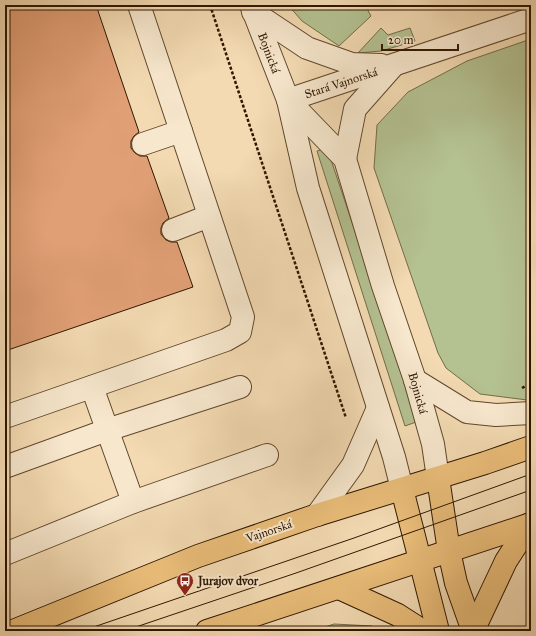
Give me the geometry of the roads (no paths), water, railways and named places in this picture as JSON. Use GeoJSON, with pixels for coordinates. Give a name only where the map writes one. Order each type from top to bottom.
{"type":"FeatureCollection","features":[{"type":"Feature","properties":{"kind":"main road","name":"Vajnorská"},"geometry":{"type":"LineString","coordinates":[[13,631],[198,556],[317,515],[438,478],[531,447]]}},
{"type":"Feature","properties":{"kind":"main road","name":"Bojnická"},"geometry":{"type":"LineString","coordinates":[[438,478],[449,551],[456,583],[473,631]]}},
{"type":"Feature","properties":{"kind":"main road","name":"Bojnická"},"geometry":{"type":"LineString","coordinates":[[402,489],[419,561],[438,631]]}},
{"type":"Feature","properties":{"kind":"main road"},"geometry":{"type":"LineString","coordinates":[[207,631],[531,524]]}},
{"type":"Feature","properties":{"kind":"main road"},"geometry":{"type":"LineString","coordinates":[[473,631],[506,561],[531,524]]}},
{"type":"Feature","properties":{"kind":"main road"},"geometry":{"type":"LineString","coordinates":[[339,588],[398,615],[422,631]]}},
{"type":"Feature","properties":{"kind":"street"},"geometry":{"type":"LineString","coordinates":[[5,417],[226,340],[240,332],[243,317],[139,5]]}},
{"type":"Feature","properties":{"kind":"street","name":"Stará Vajnorská"},"geometry":{"type":"LineString","coordinates":[[252,9],[307,48],[352,64],[394,65]]}},
{"type":"Feature","properties":{"kind":"street","name":"Bojnická"},"geometry":{"type":"LineString","coordinates":[[252,9],[288,100],[308,188],[394,457],[402,489]]}},
{"type":"Feature","properties":{"kind":"street","name":"Stará Vajnorská"},"geometry":{"type":"LineString","coordinates":[[288,100],[531,19]]}},
{"type":"Feature","properties":{"kind":"street","name":"Bojnická"},"geometry":{"type":"LineString","coordinates":[[345,159],[355,109],[394,65]]}},
{"type":"Feature","properties":{"kind":"street","name":"Bojnická"},"geometry":{"type":"LineString","coordinates":[[288,100],[345,159],[383,286],[415,380],[433,444],[438,478]]}},
{"type":"Feature","properties":{"kind":"street"},"geometry":{"type":"LineString","coordinates":[[143,144],[181,130]]}},
{"type":"Feature","properties":{"kind":"street"},"geometry":{"type":"LineString","coordinates":[[173,230],[209,216]]}},
{"type":"Feature","properties":{"kind":"street"},"geometry":{"type":"LineString","coordinates":[[415,380],[467,412],[496,415],[531,413]]}},
{"type":"Feature","properties":{"kind":"street"},"geometry":{"type":"LineString","coordinates":[[92,387],[133,502]]}},
{"type":"Feature","properties":{"kind":"street"},"geometry":{"type":"LineString","coordinates":[[5,467],[107,430],[240,387]]}},
{"type":"Feature","properties":{"kind":"street"},"geometry":{"type":"LineString","coordinates":[[317,515],[353,465],[378,408]]}},
{"type":"Feature","properties":{"kind":"street"},"geometry":{"type":"LineString","coordinates":[[5,554],[133,502],[267,455]]}},
{"type":"Feature","properties":{"kind":"tram line"},"geometry":{"type":"LineString","coordinates":[[82,631],[354,538],[531,474]]}},
{"type":"Feature","properties":{"kind":"tram line"},"geometry":{"type":"LineString","coordinates":[[124,631],[296,573],[531,490]]}},
{"type":"Feature","properties":{"kind":"place","name":"Jurajov dvor"},"geometry":{"type":"Point","coordinates":[185,596]}}]}
